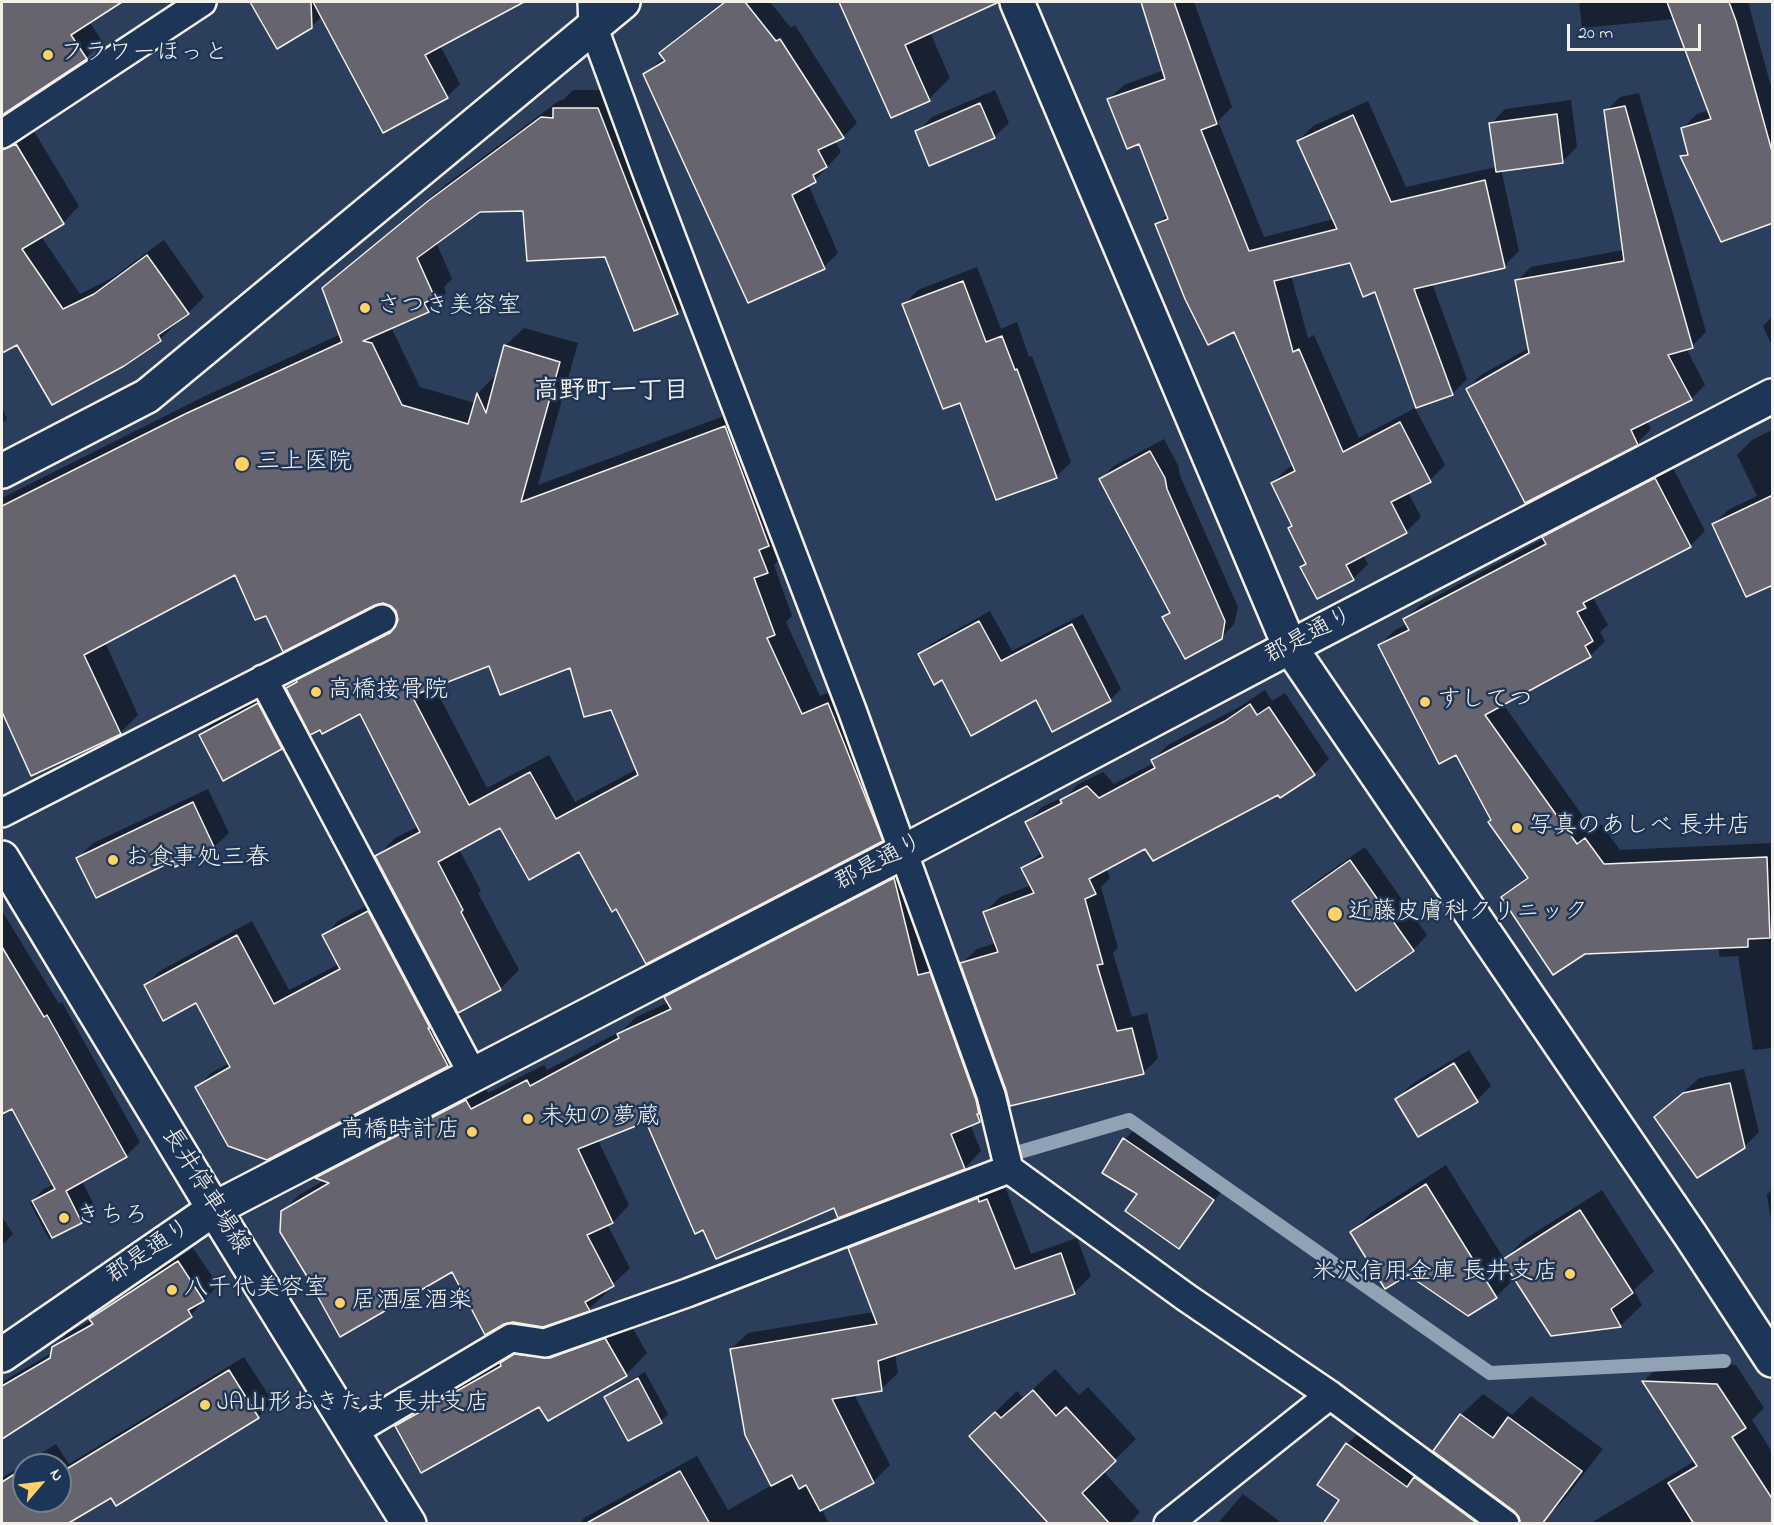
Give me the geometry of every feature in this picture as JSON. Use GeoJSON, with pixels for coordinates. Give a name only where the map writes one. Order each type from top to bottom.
{"type":"FeatureCollection","features":[{"type":"Feature","properties":{"kind":"street"},"geometry":{"type":"LineString","coordinates":[[2,471],[147,396],[593,14],[623,2]]}},
{"type":"Feature","properties":{"kind":"street"},"geometry":{"type":"LineString","coordinates":[[1017,2],[1290,647],[1773,1360]]}},
{"type":"Feature","properties":{"kind":"street","name":"郡是通り"},"geometry":{"type":"LineString","coordinates":[[2,1355],[214,1209],[903,852],[1290,647],[1773,396]]}},
{"type":"Feature","properties":{"kind":"street","name":"長井停車場線"},"geometry":{"type":"LineString","coordinates":[[2,858],[214,1209],[409,1524]]}},
{"type":"Feature","properties":{"kind":"lane"},"geometry":{"type":"LineString","coordinates":[[2,134],[202,2]]}},
{"type":"Feature","properties":{"kind":"lane"},"geometry":{"type":"LineString","coordinates":[[593,14],[651,184],[852,710],[991,1095],[1009,1169],[1186,1298],[1330,1395],[1505,1524]]}},
{"type":"Feature","properties":{"kind":"lane"},"geometry":{"type":"LineString","coordinates":[[2,813],[382,619]]}},
{"type":"Feature","properties":{"kind":"lane"},"geometry":{"type":"LineString","coordinates":[[263,679],[473,1075]]}},
{"type":"Feature","properties":{"kind":"lane"},"geometry":{"type":"LineString","coordinates":[[353,1432],[511,1338],[545,1343],[687,1293],[1009,1169]]}},
{"type":"Feature","properties":{"kind":"lane"},"geometry":{"type":"LineString","coordinates":[[1168,1524],[1330,1395]]}},
{"type":"Feature","properties":{"kind":"building"},"geometry":{"type":"Polygon","coordinates":[[[2,2],[122,2],[71,35],[87,59],[2,115],[2,2]]]}},
{"type":"Feature","properties":{"kind":"building"},"geometry":{"type":"Polygon","coordinates":[[[250,2],[311,2],[312,28],[277,49],[250,2]]]}},
{"type":"Feature","properties":{"kind":"building"},"geometry":{"type":"Polygon","coordinates":[[[313,2],[524,2],[425,55],[448,98],[383,133],[313,2]]]}},
{"type":"Feature","properties":{"kind":"building"},"geometry":{"type":"Polygon","coordinates":[[[725,2],[745,2],[776,41],[780,39],[844,138],[818,150],[827,167],[813,175],[816,182],[792,195],[825,269],[748,303],[643,74],[665,61],[659,53],[725,2]]]}},
{"type":"Feature","properties":{"kind":"building"},"geometry":{"type":"Polygon","coordinates":[[[839,2],[999,2],[905,45],[930,101],[891,118],[839,2]]]}},
{"type":"Feature","properties":{"kind":"building"},"geometry":{"type":"Polygon","coordinates":[[[1141,2],[1174,2],[1217,124],[1201,130],[1249,251],[1337,229],[1297,141],[1353,115],[1391,202],[1485,180],[1505,268],[1414,289],[1453,395],[1416,408],[1375,292],[1363,297],[1350,263],[1274,281],[1293,352],[1299,349],[1343,452],[1400,422],[1431,482],[1391,502],[1407,533],[1346,565],[1354,580],[1317,599],[1300,567],[1306,564],[1288,528],[1292,526],[1271,483],[1295,471],[1234,332],[1208,345],[1185,299],[1155,224],[1168,219],[1139,144],[1127,149],[1107,99],[1165,79],[1141,2]]]}},
{"type":"Feature","properties":{"kind":"building"},"geometry":{"type":"Polygon","coordinates":[[[1667,2],[1729,2],[1773,155],[1773,223],[1721,242],[1680,156],[1688,155],[1681,128],[1711,119],[1667,2]]]}},
{"type":"Feature","properties":{"kind":"building"},"geometry":{"type":"Polygon","coordinates":[[[980,103],[995,138],[929,166],[915,131],[980,103]]]}},
{"type":"Feature","properties":{"kind":"building"},"geometry":{"type":"Polygon","coordinates":[[[1625,106],[1693,348],[1668,355],[1692,400],[1631,430],[1638,445],[1525,503],[1466,389],[1529,353],[1515,280],[1624,261],[1604,110],[1625,106]]]}},
{"type":"Feature","properties":{"kind":"building"},"geometry":{"type":"Polygon","coordinates":[[[553,108],[598,108],[678,314],[634,331],[605,257],[527,261],[523,211],[480,212],[417,258],[435,298],[424,303],[429,312],[363,341],[372,343],[402,405],[468,424],[477,393],[486,413],[504,345],[560,362],[521,502],[725,426],[769,546],[759,550],[768,573],[754,578],[775,635],[767,638],[802,714],[828,703],[883,841],[646,964],[616,909],[612,912],[579,852],[529,880],[500,828],[438,862],[501,990],[458,1013],[375,856],[420,832],[360,714],[322,734],[320,730],[310,735],[286,688],[297,682],[296,680],[390,633],[398,620],[396,611],[383,603],[375,605],[283,652],[266,616],[255,620],[235,575],[84,655],[121,734],[31,776],[2,712],[2,506],[185,414],[342,342],[322,288],[428,201],[541,117],[553,118],[553,108]],[[489,666],[412,696],[469,805],[530,772],[556,819],[638,775],[611,710],[584,717],[570,668],[500,695],[489,666]]]}},
{"type":"Feature","properties":{"kind":"building"},"geometry":{"type":"Polygon","coordinates":[[[1557,114],[1563,163],[1496,172],[1489,123],[1557,114]]]}},
{"type":"Feature","properties":{"kind":"building"},"geometry":{"type":"Polygon","coordinates":[[[16,144],[64,224],[22,249],[63,309],[94,294],[147,255],[189,314],[158,335],[161,341],[124,366],[52,405],[17,345],[2,353],[2,150],[16,144]]]}},
{"type":"Feature","properties":{"kind":"building"},"geometry":{"type":"Polygon","coordinates":[[[963,281],[986,342],[1002,336],[1015,370],[1017,369],[1057,478],[996,500],[960,403],[943,409],[902,304],[963,281]]]}},
{"type":"Feature","properties":{"kind":"building"},"geometry":{"type":"Polygon","coordinates":[[[1150,451],[1165,478],[1167,489],[1225,621],[1222,639],[1185,659],[1162,617],[1170,613],[1099,479],[1150,451]]]}},
{"type":"Feature","properties":{"kind":"building"},"geometry":{"type":"Polygon","coordinates":[[[1655,478],[1691,547],[1583,603],[1586,608],[1577,612],[1593,641],[1585,646],[1591,657],[1485,715],[1577,844],[1585,838],[1604,864],[1767,857],[1770,938],[1748,939],[1748,947],[1585,954],[1553,975],[1501,897],[1528,878],[1488,822],[1491,820],[1456,755],[1439,764],[1378,645],[1409,630],[1403,619],[1546,544],[1542,537],[1655,478]]]}},
{"type":"Feature","properties":{"kind":"building"},"geometry":{"type":"Polygon","coordinates":[[[1773,495],[1773,585],[1746,597],[1712,524],[1773,495]]]}},
{"type":"Feature","properties":{"kind":"building"},"geometry":{"type":"Polygon","coordinates":[[[979,621],[1001,661],[1072,624],[1111,701],[1052,732],[1036,700],[971,736],[942,680],[934,685],[918,654],[979,621]]]}},
{"type":"Feature","properties":{"kind":"building"},"geometry":{"type":"Polygon","coordinates":[[[258,703],[282,749],[223,781],[199,735],[258,703]]]}},
{"type":"Feature","properties":{"kind":"building"},"geometry":{"type":"Polygon","coordinates":[[[1250,704],[1257,715],[1269,707],[1315,775],[1280,798],[1278,795],[1153,861],[1145,849],[1089,879],[1096,894],[1085,899],[1103,964],[1097,965],[1117,1031],[1132,1028],[1144,1074],[1010,1106],[960,963],[998,952],[983,912],[1034,893],[1021,868],[1043,857],[1025,822],[1062,803],[1060,800],[1087,786],[1099,798],[1155,768],[1151,760],[1225,721],[1250,704]]]}},
{"type":"Feature","properties":{"kind":"building"},"geometry":{"type":"Polygon","coordinates":[[[193,802],[215,849],[175,867],[173,861],[96,898],[76,858],[193,802]]]}},
{"type":"Feature","properties":{"kind":"building"},"geometry":{"type":"Polygon","coordinates":[[[1350,860],[1414,951],[1356,991],[1292,901],[1350,860]]]}},
{"type":"Feature","properties":{"kind":"building"},"geometry":{"type":"Polygon","coordinates":[[[894,878],[918,975],[930,972],[976,1100],[980,1122],[951,1134],[965,1169],[838,1218],[834,1208],[716,1259],[703,1230],[695,1234],[646,1122],[578,1149],[613,1223],[587,1235],[614,1286],[585,1302],[590,1311],[543,1327],[513,1322],[504,1324],[485,1335],[452,1272],[340,1337],[280,1232],[281,1211],[329,1183],[315,1178],[466,1100],[471,1109],[527,1080],[530,1086],[619,1038],[617,1034],[671,1009],[664,997],[894,878]]]}},
{"type":"Feature","properties":{"kind":"building"},"geometry":{"type":"Polygon","coordinates":[[[368,911],[448,1066],[267,1160],[228,1146],[195,1087],[230,1067],[196,1003],[163,1021],[144,985],[237,935],[274,1004],[340,969],[322,935],[368,911]]]}},
{"type":"Feature","properties":{"kind":"building"},"geometry":{"type":"Polygon","coordinates":[[[2,947],[44,1017],[47,1015],[127,1157],[66,1191],[82,1223],[52,1238],[32,1201],[55,1189],[12,1109],[2,1114],[2,947]]]}},
{"type":"Feature","properties":{"kind":"building"},"geometry":{"type":"Polygon","coordinates":[[[1454,1063],[1478,1102],[1418,1137],[1395,1099],[1454,1063]]]}},
{"type":"Feature","properties":{"kind":"building"},"geometry":{"type":"Polygon","coordinates":[[[1730,1083],[1745,1148],[1697,1178],[1654,1117],[1683,1093],[1730,1083]]]}},
{"type":"Feature","properties":{"kind":"building"},"geometry":{"type":"Polygon","coordinates":[[[1123,1138],[1214,1200],[1179,1249],[1125,1211],[1137,1194],[1102,1173],[1123,1138]]]}},
{"type":"Feature","properties":{"kind":"building"},"geometry":{"type":"Polygon","coordinates":[[[1426,1184],[1497,1298],[1468,1316],[1408,1275],[1385,1289],[1350,1232],[1426,1184]]]}},
{"type":"Feature","properties":{"kind":"building"},"geometry":{"type":"Polygon","coordinates":[[[978,1198],[979,1202],[987,1199],[1015,1269],[1061,1253],[1075,1294],[878,1361],[882,1391],[832,1399],[874,1483],[820,1511],[806,1485],[799,1489],[792,1475],[771,1486],[745,1435],[730,1349],[877,1324],[848,1248],[978,1198]]]}},
{"type":"Feature","properties":{"kind":"building"},"geometry":{"type":"Polygon","coordinates":[[[1580,1210],[1633,1293],[1611,1309],[1621,1327],[1551,1336],[1502,1260],[1580,1210]]]}},
{"type":"Feature","properties":{"kind":"building"},"geometry":{"type":"Polygon","coordinates":[[[178,1261],[204,1301],[188,1310],[192,1317],[2,1439],[2,1386],[50,1358],[52,1347],[93,1324],[89,1319],[178,1261]]]}},
{"type":"Feature","properties":{"kind":"building"},"geometry":{"type":"Polygon","coordinates":[[[605,1338],[627,1376],[548,1421],[539,1407],[421,1473],[395,1426],[501,1366],[500,1363],[514,1354],[550,1358],[605,1338]]]}},
{"type":"Feature","properties":{"kind":"building"},"geometry":{"type":"Polygon","coordinates":[[[229,1370],[259,1418],[116,1506],[111,1498],[67,1524],[2,1524],[2,1482],[12,1476],[12,1513],[72,1513],[72,1466],[229,1370]]]}},
{"type":"Feature","properties":{"kind":"building"},"geometry":{"type":"Polygon","coordinates":[[[638,1378],[662,1423],[628,1441],[604,1397],[638,1378]]]}},
{"type":"Feature","properties":{"kind":"building"},"geometry":{"type":"Polygon","coordinates":[[[1642,1381],[1717,1384],[1746,1428],[1732,1437],[1773,1500],[1773,1524],[1694,1524],[1668,1483],[1697,1466],[1642,1381]]]}},
{"type":"Feature","properties":{"kind":"building"},"geometry":{"type":"Polygon","coordinates":[[[1033,1390],[1056,1416],[1066,1407],[1116,1461],[1082,1493],[1110,1524],[1049,1524],[969,1436],[995,1412],[1001,1418],[1033,1390]]]}},
{"type":"Feature","properties":{"kind":"building"},"geometry":{"type":"Polygon","coordinates":[[[1460,1414],[1493,1438],[1508,1417],[1582,1471],[1542,1524],[1520,1524],[1519,1517],[1514,1511],[1433,1451],[1460,1414]]]}},
{"type":"Feature","properties":{"kind":"building"},"geometry":{"type":"Polygon","coordinates":[[[1346,1443],[1407,1487],[1414,1477],[1478,1524],[1323,1524],[1339,1500],[1317,1485],[1346,1443]]]}},
{"type":"Feature","properties":{"kind":"building"},"geometry":{"type":"Polygon","coordinates":[[[680,1471],[710,1524],[585,1524],[680,1471]]]}},
{"type":"Feature","properties":{"kind":"waterway"},"geometry":{"type":"LineString","coordinates":[[1023,1151],[1129,1120],[1490,1373],[1724,1361]]}},
{"type":"Feature","properties":{"kind":"place","name":"フラワーほっと"},"geometry":{"type":"Point","coordinates":[48,55]}},
{"type":"Feature","properties":{"kind":"place","name":"さつき美容室"},"geometry":{"type":"Point","coordinates":[365,308]}},
{"type":"Feature","properties":{"kind":"place","name":"三上医院"},"geometry":{"type":"Point","coordinates":[242,464]}},
{"type":"Feature","properties":{"kind":"place","name":"高橋接骨院"},"geometry":{"type":"Point","coordinates":[316,692]}},
{"type":"Feature","properties":{"kind":"place","name":"すしてつ"},"geometry":{"type":"Point","coordinates":[1425,702]}},
{"type":"Feature","properties":{"kind":"place","name":"写真のあしべ 長井店"},"geometry":{"type":"Point","coordinates":[1517,828]}},
{"type":"Feature","properties":{"kind":"place","name":"お食事処三春"},"geometry":{"type":"Point","coordinates":[113,860]}},
{"type":"Feature","properties":{"kind":"place","name":"近藤皮膚科クリニック"},"geometry":{"type":"Point","coordinates":[1335,914]}},
{"type":"Feature","properties":{"kind":"place","name":"未知の夢蔵"},"geometry":{"type":"Point","coordinates":[528,1119]}},
{"type":"Feature","properties":{"kind":"place","name":"高橋時計店"},"geometry":{"type":"Point","coordinates":[472,1132]}},
{"type":"Feature","properties":{"kind":"place","name":"きちろ"},"geometry":{"type":"Point","coordinates":[64,1218]}},
{"type":"Feature","properties":{"kind":"place","name":"米沢信用金庫 長井支店"},"geometry":{"type":"Point","coordinates":[1570,1274]}},
{"type":"Feature","properties":{"kind":"place","name":"八千代美容室"},"geometry":{"type":"Point","coordinates":[172,1290]}},
{"type":"Feature","properties":{"kind":"place","name":"居酒屋酒楽"},"geometry":{"type":"Point","coordinates":[340,1303]}},
{"type":"Feature","properties":{"kind":"place","name":"JA山形おきたま 長井支店"},"geometry":{"type":"Point","coordinates":[205,1405]}},
{"type":"Feature","properties":{"kind":"district","name":"高野町一丁目"},"geometry":{"type":"Point","coordinates":[611,394]}}]}
